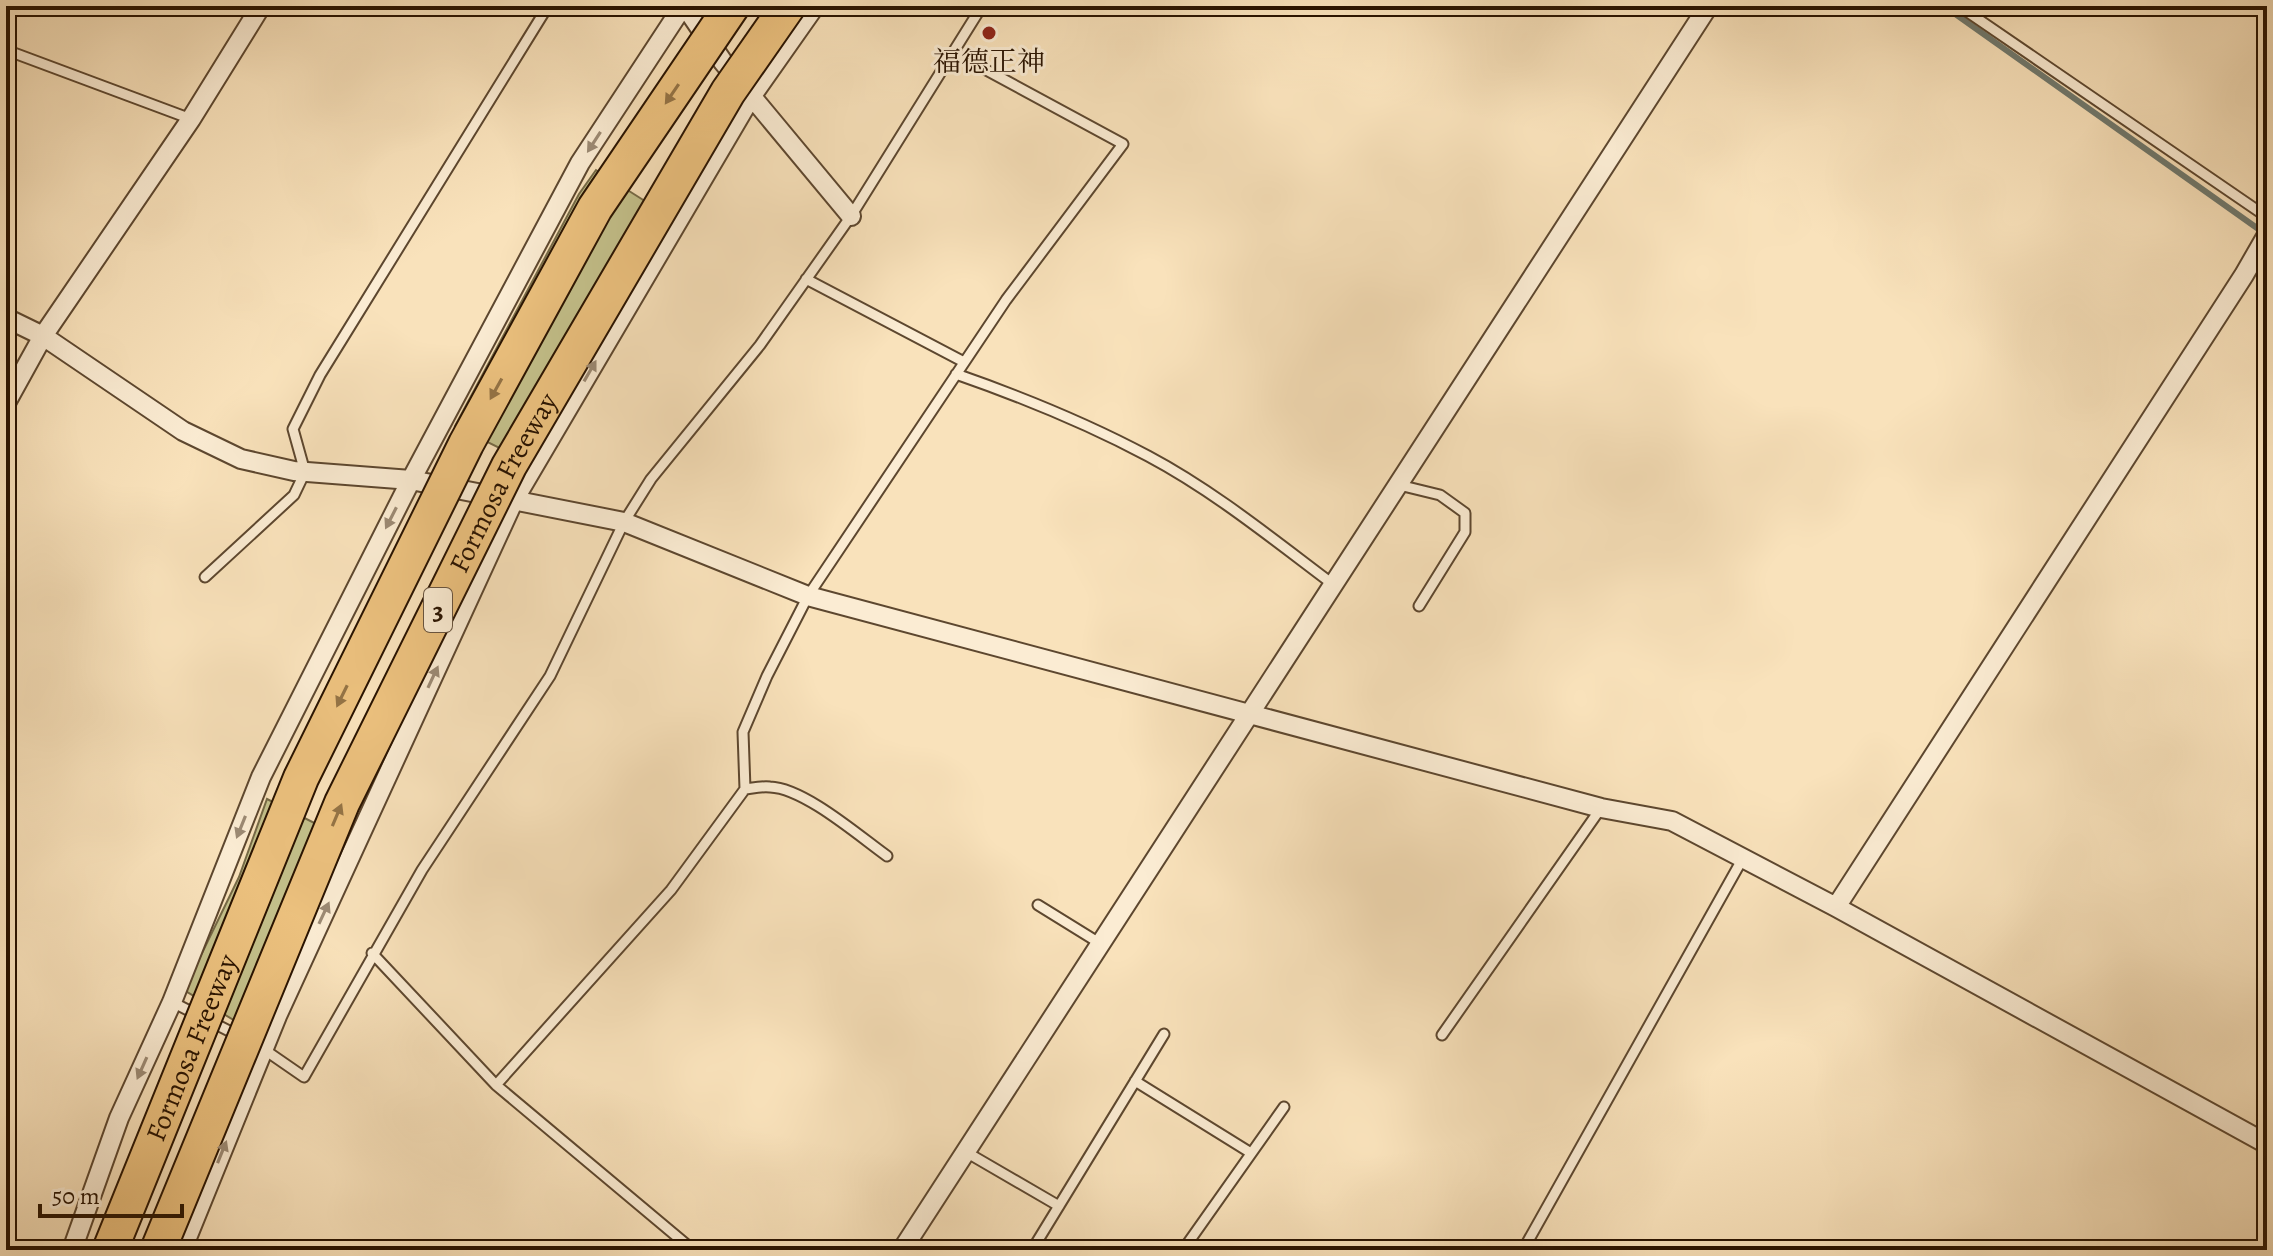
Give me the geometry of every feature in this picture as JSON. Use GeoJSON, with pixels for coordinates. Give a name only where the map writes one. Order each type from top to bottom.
{"type":"FeatureCollection","features":[{"type":"Feature","properties":{"kind":"highway","name":"Formosa Freeway"},"geometry":{"type":"LineString","coordinates":[[110,1250],[301,778],[459,458],[595,208],[732,6]]}},
{"type":"Feature","properties":{"kind":"highway","name":"Formosa Freeway"},"geometry":{"type":"LineString","coordinates":[[158,1250],[342,803],[509,466],[728,92],[788,6]]}},
{"type":"Feature","properties":{"kind":"street"},"geometry":{"type":"LineString","coordinates":[[6,403],[43,336],[191,119],[261,6]]}},
{"type":"Feature","properties":{"kind":"street"},"geometry":{"type":"LineString","coordinates":[[72,1250],[119,1118],[172,1002],[261,777],[411,480],[580,163],[684,6],[751,97],[851,216]]}},
{"type":"Feature","properties":{"kind":"street"},"geometry":{"type":"LineString","coordinates":[[182,1250],[264,1049],[514,500],[751,97],[815,6]]}},
{"type":"Feature","properties":{"kind":"street"},"geometry":{"type":"LineString","coordinates":[[902,1250],[1707,7]]}},
{"type":"Feature","properties":{"kind":"street"},"geometry":{"type":"LineString","coordinates":[[1836,907],[2265,239]]}},
{"type":"Feature","properties":{"kind":"street"},"geometry":{"type":"LineString","coordinates":[[6,318],[43,336],[183,431],[241,459],[305,472],[411,480],[624,522],[808,596],[1601,808],[1672,821],[1836,907],[2267,1144]]}},
{"type":"Feature","properties":{"kind":"lane"},"geometry":{"type":"LineString","coordinates":[[205,577],[294,495],[305,472],[293,429],[320,375],[548,6]]}},
{"type":"Feature","properties":{"kind":"lane"},"geometry":{"type":"LineString","coordinates":[[172,1002],[264,1049],[304,1077],[422,870],[550,676],[624,522],[651,479],[760,345],[851,216],[982,6]]}},
{"type":"Feature","properties":{"kind":"lane"},"geometry":{"type":"LineString","coordinates":[[1959,6],[2267,217]]}},
{"type":"Feature","properties":{"kind":"lane"},"geometry":{"type":"LineString","coordinates":[[6,50],[191,119]]}},
{"type":"Feature","properties":{"kind":"lane"},"geometry":{"type":"LineString","coordinates":[[496,1085],[671,890],[745,789],[743,732],[767,676],[808,596],[1006,300],[1123,144],[953,52]]}},
{"type":"Feature","properties":{"kind":"lane"},"geometry":{"type":"LineString","coordinates":[[806,279],[964,362]]}},
{"type":"Feature","properties":{"kind":"lane"},"geometry":{"type":"LineString","coordinates":[[956,374],[1027,399],[1148,456],[1217,498],[1334,585]]}},
{"type":"Feature","properties":{"kind":"lane"},"geometry":{"type":"LineString","coordinates":[[1399,485],[1440,495],[1465,513],[1465,532],[1419,606]]}},
{"type":"Feature","properties":{"kind":"lane"},"geometry":{"type":"LineString","coordinates":[[745,789],[772,786],[817,805],[887,856]]}},
{"type":"Feature","properties":{"kind":"lane"},"geometry":{"type":"LineString","coordinates":[[1442,1035],[1601,808]]}},
{"type":"Feature","properties":{"kind":"lane"},"geometry":{"type":"LineString","coordinates":[[1523,1250],[1743,858]]}},
{"type":"Feature","properties":{"kind":"lane"},"geometry":{"type":"LineString","coordinates":[[1038,905],[1101,944]]}},
{"type":"Feature","properties":{"kind":"lane"},"geometry":{"type":"LineString","coordinates":[[372,953],[496,1085],[693,1250]]}},
{"type":"Feature","properties":{"kind":"lane"},"geometry":{"type":"LineString","coordinates":[[1032,1250],[1164,1034]]}},
{"type":"Feature","properties":{"kind":"lane"},"geometry":{"type":"LineString","coordinates":[[1135,1081],[1251,1153]]}},
{"type":"Feature","properties":{"kind":"lane"},"geometry":{"type":"LineString","coordinates":[[1183,1250],[1284,1107]]}},
{"type":"Feature","properties":{"kind":"lane"},"geometry":{"type":"LineString","coordinates":[[966,1152],[1059,1206]]}},
{"type":"Feature","properties":{"kind":"shaded area"},"geometry":{"type":"Polygon","coordinates":[[[596,170],[670,217],[526,461],[455,426],[579,194],[596,170]]]}},
{"type":"Feature","properties":{"kind":"shaded area"},"geometry":{"type":"Polygon","coordinates":[[[267,799],[344,838],[260,1036],[184,990],[239,877],[267,799]]]}},
{"type":"Feature","properties":{"kind":"waterway"},"geometry":{"type":"LineString","coordinates":[[1944,6],[2264,233]]}},
{"type":"Feature","properties":{"kind":"place","name":"福德正神"},"geometry":{"type":"Point","coordinates":[989,33]}}]}
